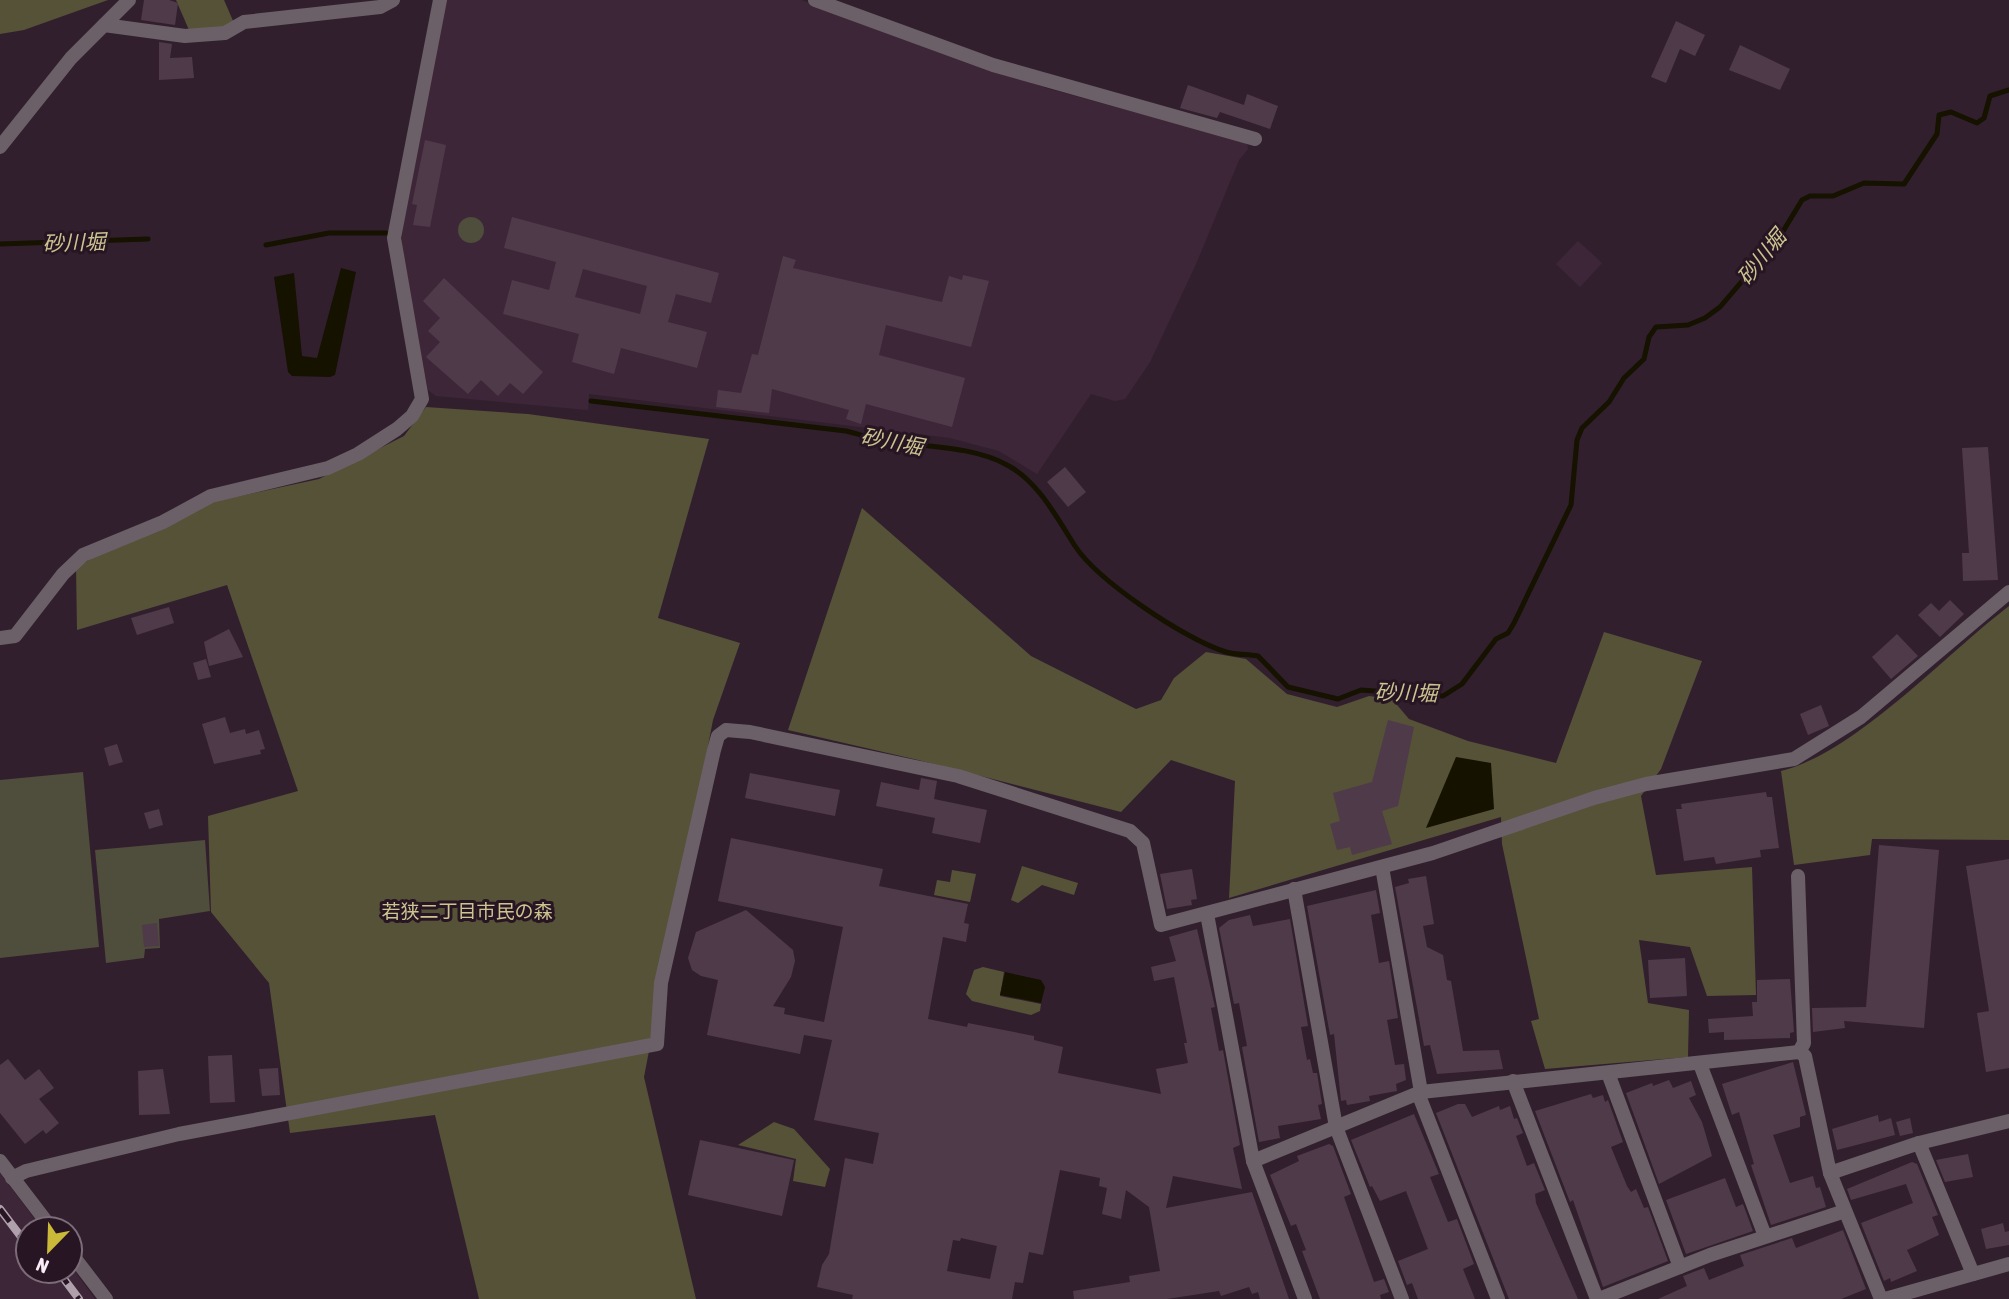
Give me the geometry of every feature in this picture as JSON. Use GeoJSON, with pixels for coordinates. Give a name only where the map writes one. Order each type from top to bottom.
{"type":"FeatureCollection","features":[{"type":"Feature","properties":{"kind":"street"},"geometry":{"type":"LineString","coordinates":[[0,147],[71,58],[129,0]]}},
{"type":"Feature","properties":{"kind":"street"},"geometry":{"type":"LineString","coordinates":[[104,25],[185,36],[225,33],[244,22],[380,7],[393,0]]}},
{"type":"Feature","properties":{"kind":"street"},"geometry":{"type":"LineString","coordinates":[[0,638],[15,636],[63,574],[83,555],[163,522],[211,496],[328,468],[358,454],[412,416],[422,399],[394,238],[440,0]]}},
{"type":"Feature","properties":{"kind":"street"},"geometry":{"type":"LineString","coordinates":[[814,0],[993,65],[1255,139]]}},
{"type":"Feature","properties":{"kind":"street"},"geometry":{"type":"LineString","coordinates":[[12,1178],[26,1171],[179,1134],[657,1044],[661,984],[714,750],[718,736],[726,730],[750,732],[925,768],[1130,831],[1143,843],[1161,925],[1433,853],[1594,797],[1646,784],[1794,759],[1861,717],[2009,593]]}},
{"type":"Feature","properties":{"kind":"street"},"geometry":{"type":"LineString","coordinates":[[1382,867],[1420,1093],[1497,1299]]}},
{"type":"Feature","properties":{"kind":"street"},"geometry":{"type":"LineString","coordinates":[[1798,876],[1804,1043],[1799,1052]]}},
{"type":"Feature","properties":{"kind":"street"},"geometry":{"type":"LineString","coordinates":[[1294,890],[1336,1127],[1402,1299]]}},
{"type":"Feature","properties":{"kind":"street"},"geometry":{"type":"LineString","coordinates":[[1207,914],[1253,1161],[1305,1299]]}},
{"type":"Feature","properties":{"kind":"street"},"geometry":{"type":"LineString","coordinates":[[1253,1161],[1420,1093],[1799,1052],[1805,1056],[1830,1173],[1883,1299],[1905,1296],[2009,1264]]}},
{"type":"Feature","properties":{"kind":"street"},"geometry":{"type":"LineString","coordinates":[[1700,1064],[1765,1236]]}},
{"type":"Feature","properties":{"kind":"street"},"geometry":{"type":"LineString","coordinates":[[1608,1073],[1680,1267]]}},
{"type":"Feature","properties":{"kind":"street"},"geometry":{"type":"LineString","coordinates":[[1513,1081],[1598,1299],[1765,1236],[1845,1211]]}},
{"type":"Feature","properties":{"kind":"street"},"geometry":{"type":"LineString","coordinates":[[1830,1173],[1919,1143],[2009,1121]]}},
{"type":"Feature","properties":{"kind":"street"},"geometry":{"type":"LineString","coordinates":[[1919,1143],[1973,1274]]}},
{"type":"Feature","properties":{"kind":"street"},"geometry":{"type":"LineString","coordinates":[[0,1161],[41,1215]]}},
{"type":"Feature","properties":{"kind":"street"},"geometry":{"type":"LineString","coordinates":[[84,1270],[106,1299]]}},
{"type":"Feature","properties":{"kind":"shaded area"},"geometry":{"type":"Polygon","coordinates":[[[446,0],[801,0],[1046,88],[1247,143],[1248,149],[1239,160],[1196,264],[1150,362],[1125,399],[1115,401],[1091,394],[1037,474],[999,451],[950,438],[589,394],[588,410],[436,396],[428,390],[401,245],[405,204],[446,0]]]}},
{"type":"Feature","properties":{"kind":"shaded area"},"geometry":{"type":"Polygon","coordinates":[[[471,217],[480,221],[484,230],[480,239],[471,243],[462,239],[458,230],[462,221],[471,217]]]}},
{"type":"Feature","properties":{"kind":"shaded area"},"geometry":{"type":"Polygon","coordinates":[[[1578,241],[1602,263],[1580,287],[1556,264],[1578,241]]]}},
{"type":"Feature","properties":{"kind":"shaded area"},"geometry":{"type":"Polygon","coordinates":[[[341,268],[356,272],[335,375],[292,376],[288,372],[274,277],[294,273],[302,356],[317,358],[341,268]]]}},
{"type":"Feature","properties":{"kind":"shaded area"},"geometry":{"type":"Polygon","coordinates":[[[1456,757],[1491,763],[1494,809],[1426,828],[1456,757]]]}},
{"type":"Feature","properties":{"kind":"shaded area"},"geometry":{"type":"Polygon","coordinates":[[[83,772],[99,947],[0,958],[0,780],[83,772]]]}},
{"type":"Feature","properties":{"kind":"shaded area"},"geometry":{"type":"Polygon","coordinates":[[[205,840],[210,911],[159,919],[160,948],[145,949],[144,958],[106,963],[95,850],[205,840]]]}},
{"type":"Feature","properties":{"kind":"shaded area"},"geometry":{"type":"Polygon","coordinates":[[[1005,972],[1041,980],[1045,987],[1041,1003],[1000,995],[1005,972]]]}},
{"type":"Feature","properties":{"kind":"shaded area"},"geometry":{"type":"Polygon","coordinates":[[[0,1173],[32,1215],[14,1215],[14,1285],[84,1284],[95,1299],[0,1299],[0,1173]]]}},
{"type":"Feature","properties":{"kind":"green space"},"geometry":{"type":"Polygon","coordinates":[[[0,0],[108,0],[24,30],[0,34],[0,0]]]}},
{"type":"Feature","properties":{"kind":"green space"},"geometry":{"type":"Polygon","coordinates":[[[176,0],[224,0],[234,23],[224,28],[189,30],[176,0]]]}},
{"type":"Feature","properties":{"kind":"green space","name":"若狭二丁目市民の森"},"geometry":{"type":"Polygon","coordinates":[[[426,407],[528,414],[709,439],[658,618],[740,643],[713,720],[644,1077],[696,1299],[479,1299],[435,1115],[290,1133],[269,983],[211,912],[208,816],[298,791],[227,585],[77,630],[76,567],[116,545],[212,502],[319,479],[404,436],[426,407]]]}},
{"type":"Feature","properties":{"kind":"green space"},"geometry":{"type":"Polygon","coordinates":[[[862,508],[1031,656],[1136,709],[1161,700],[1174,678],[1206,652],[1246,659],[1287,694],[1337,707],[1369,696],[1392,699],[1409,719],[1468,741],[1556,763],[1604,632],[1702,661],[1661,769],[1641,796],[1656,875],[1752,867],[1756,995],[1707,996],[1690,947],[1639,940],[1648,1003],[1689,1010],[1688,1057],[1545,1069],[1531,1021],[1539,1019],[1502,844],[1501,817],[1229,898],[1235,781],[1171,760],[1121,812],[788,730],[862,508]]]}},
{"type":"Feature","properties":{"kind":"green space"},"geometry":{"type":"Polygon","coordinates":[[[2009,606],[2009,840],[1872,839],[1870,855],[1794,865],[1781,771],[1809,761],[1869,724],[2009,606]]]}},
{"type":"Feature","properties":{"kind":"green space"},"geometry":{"type":"Polygon","coordinates":[[[1022,866],[1078,883],[1074,895],[1042,885],[1018,903],[1011,900],[1022,866]]]}},
{"type":"Feature","properties":{"kind":"green space"},"geometry":{"type":"Polygon","coordinates":[[[952,870],[976,874],[970,902],[934,895],[937,880],[950,882],[952,870]]]}},
{"type":"Feature","properties":{"kind":"green space"},"geometry":{"type":"Polygon","coordinates":[[[983,967],[1004,972],[1000,996],[1041,1004],[1040,1011],[1031,1015],[972,1001],[966,994],[974,970],[983,967]]]}},
{"type":"Feature","properties":{"kind":"green space"},"geometry":{"type":"Polygon","coordinates":[[[774,1122],[794,1129],[830,1169],[825,1187],[793,1181],[796,1159],[738,1145],[774,1122]]]}},
{"type":"Feature","properties":{"kind":"building"},"geometry":{"type":"Polygon","coordinates":[[[144,0],[169,0],[178,3],[175,25],[141,20],[144,0]]]}},
{"type":"Feature","properties":{"kind":"building"},"geometry":{"type":"Polygon","coordinates":[[[1676,21],[1705,35],[1695,56],[1680,49],[1666,83],[1651,77],[1676,21]]]}},
{"type":"Feature","properties":{"kind":"building"},"geometry":{"type":"Polygon","coordinates":[[[159,42],[172,44],[170,58],[192,57],[194,78],[159,80],[159,42]]]}},
{"type":"Feature","properties":{"kind":"building"},"geometry":{"type":"Polygon","coordinates":[[[1740,45],[1790,69],[1780,90],[1729,70],[1740,45]]]}},
{"type":"Feature","properties":{"kind":"building"},"geometry":{"type":"Polygon","coordinates":[[[1188,85],[1244,105],[1247,94],[1278,106],[1270,129],[1220,112],[1217,118],[1180,108],[1188,85]]]}},
{"type":"Feature","properties":{"kind":"building"},"geometry":{"type":"Polygon","coordinates":[[[425,140],[446,145],[430,227],[413,225],[417,205],[412,204],[425,140]]]}},
{"type":"Feature","properties":{"kind":"building"},"geometry":{"type":"Polygon","coordinates":[[[512,217],[719,273],[711,303],[676,294],[668,322],[707,332],[697,368],[621,348],[614,374],[572,362],[579,334],[503,314],[512,280],[549,290],[556,262],[504,248],[512,217]],[[583,269],[575,297],[640,314],[647,286],[583,269]]]}},
{"type":"Feature","properties":{"kind":"building"},"geometry":{"type":"Polygon","coordinates":[[[783,256],[796,260],[793,268],[942,302],[949,276],[962,280],[963,275],[989,281],[971,347],[886,325],[879,355],[965,378],[952,427],[866,404],[861,424],[846,419],[849,410],[772,389],[769,413],[716,407],[718,390],[741,393],[752,354],[758,355],[783,256]]]}},
{"type":"Feature","properties":{"kind":"building"},"geometry":{"type":"Polygon","coordinates":[[[444,278],[543,372],[523,394],[510,383],[498,396],[481,380],[468,394],[426,357],[440,342],[428,331],[440,318],[423,301],[444,278]]]}},
{"type":"Feature","properties":{"kind":"building"},"geometry":{"type":"Polygon","coordinates":[[[1988,447],[1998,580],[1963,581],[1962,553],[1969,553],[1962,448],[1988,447]]]}},
{"type":"Feature","properties":{"kind":"building"},"geometry":{"type":"Polygon","coordinates":[[[1065,467],[1086,492],[1068,507],[1047,482],[1065,467]]]}},
{"type":"Feature","properties":{"kind":"building"},"geometry":{"type":"Polygon","coordinates":[[[1950,600],[1964,614],[1940,637],[1918,615],[1931,603],[1939,611],[1950,600]]]}},
{"type":"Feature","properties":{"kind":"building"},"geometry":{"type":"Polygon","coordinates":[[[169,607],[174,623],[137,635],[131,618],[169,607]]]}},
{"type":"Feature","properties":{"kind":"building"},"geometry":{"type":"Polygon","coordinates":[[[229,629],[243,657],[209,666],[204,642],[229,629]]]}},
{"type":"Feature","properties":{"kind":"building"},"geometry":{"type":"Polygon","coordinates":[[[1897,634],[1918,656],[1891,679],[1872,657],[1897,634]]]}},
{"type":"Feature","properties":{"kind":"building"},"geometry":{"type":"Polygon","coordinates":[[[206,659],[211,677],[198,680],[193,663],[206,659]]]}},
{"type":"Feature","properties":{"kind":"building"},"geometry":{"type":"Polygon","coordinates":[[[1821,705],[1829,726],[1808,735],[1800,714],[1821,705]]]}},
{"type":"Feature","properties":{"kind":"building"},"geometry":{"type":"Polygon","coordinates":[[[225,717],[230,733],[245,729],[246,734],[259,730],[265,749],[260,750],[261,754],[214,764],[202,724],[225,717]]]}},
{"type":"Feature","properties":{"kind":"building"},"geometry":{"type":"Polygon","coordinates":[[[1388,720],[1414,727],[1398,806],[1382,811],[1392,844],[1352,855],[1350,847],[1337,850],[1330,824],[1340,821],[1333,793],[1372,782],[1388,720]]]}},
{"type":"Feature","properties":{"kind":"building"},"geometry":{"type":"Polygon","coordinates":[[[117,744],[123,762],[109,766],[104,748],[117,744]]]}},
{"type":"Feature","properties":{"kind":"building"},"geometry":{"type":"Polygon","coordinates":[[[750,773],[840,790],[835,816],[745,798],[750,773]]]}},
{"type":"Feature","properties":{"kind":"building"},"geometry":{"type":"Polygon","coordinates":[[[921,778],[937,781],[934,799],[987,810],[980,843],[932,833],[935,818],[876,806],[881,782],[919,790],[921,778]]]}},
{"type":"Feature","properties":{"kind":"building"},"geometry":{"type":"Polygon","coordinates":[[[1766,792],[1767,797],[1772,797],[1779,848],[1760,850],[1761,857],[1716,864],[1714,857],[1684,861],[1676,809],[1682,809],[1681,804],[1766,792]]]}},
{"type":"Feature","properties":{"kind":"building"},"geometry":{"type":"Polygon","coordinates":[[[159,809],[163,825],[149,829],[144,813],[159,809]]]}},
{"type":"Feature","properties":{"kind":"building"},"geometry":{"type":"Polygon","coordinates":[[[731,838],[883,869],[879,886],[968,904],[964,923],[969,924],[966,942],[943,937],[928,1019],[967,1027],[968,1023],[1034,1036],[1034,1040],[1063,1047],[1058,1073],[1161,1094],[1156,1069],[1188,1063],[1184,1043],[1187,1043],[1174,977],[1154,981],[1151,967],[1176,961],[1169,937],[1197,929],[1215,1007],[1211,1008],[1219,1051],[1223,1050],[1240,1145],[1233,1148],[1242,1189],[1173,1176],[1166,1208],[1252,1192],[1289,1299],[1260,1299],[1258,1292],[1252,1294],[1249,1287],[1221,1296],[1219,1291],[1167,1299],[1074,1299],[1073,1291],[1130,1282],[1129,1276],[1160,1271],[1149,1207],[1126,1190],[1121,1219],[1102,1214],[1107,1188],[1099,1186],[1100,1178],[1060,1170],[1043,1255],[1029,1252],[1023,1283],[1015,1282],[1012,1299],[852,1299],[853,1295],[817,1287],[822,1265],[829,1254],[845,1158],[873,1164],[879,1133],[814,1120],[832,1040],[804,1035],[800,1054],[707,1035],[718,980],[701,976],[692,970],[688,958],[696,932],[746,910],[793,950],[795,961],[791,977],[773,1006],[785,1008],[784,1014],[824,1022],[843,927],[718,901],[731,838]],[[961,1238],[960,1241],[953,1240],[947,1271],[990,1279],[997,1246],[961,1238]]]}},
{"type":"Feature","properties":{"kind":"building"},"geometry":{"type":"Polygon","coordinates":[[[1879,845],[1939,850],[1924,1028],[1844,1021],[1845,1028],[1813,1032],[1812,1008],[1866,1007],[1879,845]]]}},
{"type":"Feature","properties":{"kind":"building"},"geometry":{"type":"Polygon","coordinates":[[[2009,859],[2009,1068],[1986,1072],[1977,1013],[1989,1011],[1966,866],[2009,859]]]}},
{"type":"Feature","properties":{"kind":"building"},"geometry":{"type":"Polygon","coordinates":[[[1192,869],[1197,899],[1191,900],[1192,905],[1167,909],[1160,874],[1192,869]]]}},
{"type":"Feature","properties":{"kind":"building"},"geometry":{"type":"Polygon","coordinates":[[[1426,876],[1434,924],[1423,926],[1427,947],[1443,955],[1447,980],[1451,981],[1463,1051],[1499,1050],[1503,1069],[1437,1074],[1430,1045],[1424,1046],[1395,887],[1409,883],[1408,879],[1426,876]]]}},
{"type":"Feature","properties":{"kind":"building"},"geometry":{"type":"Polygon","coordinates":[[[1376,890],[1380,913],[1371,915],[1379,963],[1389,961],[1398,1018],[1387,1020],[1395,1065],[1404,1064],[1406,1080],[1396,1084],[1397,1091],[1369,1096],[1370,1101],[1347,1105],[1346,1100],[1341,1101],[1334,1034],[1330,1035],[1307,906],[1376,890]]]}},
{"type":"Feature","properties":{"kind":"building"},"geometry":{"type":"Polygon","coordinates":[[[1250,915],[1253,926],[1290,919],[1308,1026],[1301,1027],[1307,1060],[1310,1059],[1313,1073],[1317,1073],[1322,1104],[1318,1105],[1321,1119],[1278,1126],[1280,1138],[1259,1142],[1242,1047],[1247,1046],[1239,1003],[1234,1004],[1219,928],[1229,920],[1250,915]]]}},
{"type":"Feature","properties":{"kind":"building"},"geometry":{"type":"Polygon","coordinates":[[[157,923],[159,946],[144,947],[142,925],[157,923]]]}},
{"type":"Feature","properties":{"kind":"building"},"geometry":{"type":"Polygon","coordinates":[[[1685,958],[1687,996],[1650,998],[1648,960],[1685,958]]]}},
{"type":"Feature","properties":{"kind":"building"},"geometry":{"type":"Polygon","coordinates":[[[1790,979],[1794,1032],[1790,1033],[1790,1038],[1724,1040],[1724,1032],[1709,1033],[1708,1019],[1753,1016],[1752,1002],[1757,1002],[1757,980],[1790,979]]]}},
{"type":"Feature","properties":{"kind":"building"},"geometry":{"type":"Polygon","coordinates":[[[232,1055],[235,1102],[210,1103],[208,1056],[232,1055]]]}},
{"type":"Feature","properties":{"kind":"building"},"geometry":{"type":"Polygon","coordinates":[[[8,1059],[25,1080],[39,1069],[54,1088],[39,1099],[59,1123],[46,1134],[43,1130],[25,1144],[0,1113],[0,1065],[8,1059]]]}},
{"type":"Feature","properties":{"kind":"building"},"geometry":{"type":"Polygon","coordinates":[[[1793,1062],[1806,1115],[1800,1117],[1800,1127],[1773,1135],[1790,1183],[1813,1176],[1816,1188],[1820,1187],[1826,1207],[1771,1225],[1751,1165],[1754,1164],[1739,1112],[1732,1115],[1722,1084],[1793,1062]]]}},
{"type":"Feature","properties":{"kind":"building"},"geometry":{"type":"Polygon","coordinates":[[[278,1068],[280,1095],[262,1096],[259,1069],[278,1068]]]}},
{"type":"Feature","properties":{"kind":"building"},"geometry":{"type":"Polygon","coordinates":[[[163,1069],[170,1114],[139,1115],[138,1071],[163,1069]]]}},
{"type":"Feature","properties":{"kind":"building"},"geometry":{"type":"Polygon","coordinates":[[[1669,1080],[1673,1088],[1691,1081],[1696,1095],[1689,1098],[1702,1122],[1712,1156],[1659,1184],[1626,1093],[1669,1080]]]}},
{"type":"Feature","properties":{"kind":"building"},"geometry":{"type":"Polygon","coordinates":[[[1591,1094],[1593,1098],[1603,1095],[1605,1102],[1608,1100],[1623,1142],[1611,1147],[1627,1186],[1631,1192],[1636,1189],[1644,1208],[1648,1207],[1668,1261],[1603,1287],[1573,1200],[1570,1202],[1535,1111],[1591,1094]]]}},
{"type":"Feature","properties":{"kind":"building"},"geometry":{"type":"Polygon","coordinates":[[[1465,1104],[1472,1117],[1499,1106],[1500,1110],[1510,1106],[1523,1133],[1516,1136],[1527,1166],[1534,1163],[1545,1190],[1535,1194],[1536,1203],[1578,1299],[1509,1299],[1436,1113],[1465,1104]]]}},
{"type":"Feature","properties":{"kind":"building"},"geometry":{"type":"Polygon","coordinates":[[[1414,1114],[1439,1174],[1430,1177],[1448,1222],[1457,1219],[1474,1264],[1463,1269],[1475,1299],[1418,1299],[1412,1283],[1407,1285],[1398,1261],[1428,1249],[1406,1191],[1380,1201],[1372,1186],[1370,1187],[1351,1140],[1414,1114]]]}},
{"type":"Feature","properties":{"kind":"building"},"geometry":{"type":"Polygon","coordinates":[[[1878,1115],[1879,1122],[1891,1118],[1895,1135],[1837,1150],[1832,1129],[1878,1115]]]}},
{"type":"Feature","properties":{"kind":"building"},"geometry":{"type":"Polygon","coordinates":[[[1910,1118],[1913,1133],[1900,1136],[1896,1122],[1910,1118]]]}},
{"type":"Feature","properties":{"kind":"building"},"geometry":{"type":"Polygon","coordinates":[[[700,1140],[794,1160],[782,1216],[688,1195],[700,1140]]]}},
{"type":"Feature","properties":{"kind":"building"},"geometry":{"type":"Polygon","coordinates":[[[1329,1144],[1333,1146],[1351,1194],[1344,1197],[1374,1282],[1384,1279],[1389,1292],[1380,1295],[1381,1299],[1320,1299],[1302,1251],[1306,1250],[1296,1224],[1291,1226],[1270,1175],[1299,1161],[1297,1156],[1329,1144]]]}},
{"type":"Feature","properties":{"kind":"building"},"geometry":{"type":"Polygon","coordinates":[[[1968,1154],[1973,1177],[1945,1182],[1936,1160],[1968,1154]]]}},
{"type":"Feature","properties":{"kind":"building"},"geometry":{"type":"Polygon","coordinates":[[[1912,1162],[1917,1164],[1938,1215],[1932,1217],[1939,1235],[1907,1250],[1917,1271],[1891,1282],[1890,1278],[1884,1281],[1861,1223],[1913,1203],[1906,1184],[1851,1200],[1847,1189],[1912,1162]]]}},
{"type":"Feature","properties":{"kind":"building"},"geometry":{"type":"Polygon","coordinates":[[[1725,1178],[1736,1207],[1743,1204],[1753,1231],[1686,1254],[1666,1200],[1725,1178]]]}},
{"type":"Feature","properties":{"kind":"building"},"geometry":{"type":"Polygon","coordinates":[[[2003,1223],[2005,1232],[2009,1231],[2009,1245],[1986,1249],[1981,1229],[2003,1223]]]}},
{"type":"Feature","properties":{"kind":"building"},"geometry":{"type":"Polygon","coordinates":[[[1843,1230],[1866,1289],[1841,1299],[1658,1299],[1687,1286],[1683,1276],[1704,1268],[1709,1280],[1744,1266],[1740,1255],[1792,1238],[1796,1248],[1843,1230]]]}},
{"type":"Feature","properties":{"kind":"waterway","name":"砂川堀"},"geometry":{"type":"LineString","coordinates":[[591,401],[846,431],[882,440],[964,451],[994,459],[1028,480],[1054,512],[1075,546],[1103,576],[1144,608],[1189,635],[1226,652],[1258,656],[1288,687],[1338,699],[1361,690],[1443,696],[1462,684],[1496,639],[1508,633],[1514,623],[1571,505],[1577,440],[1582,428],[1609,402],[1624,378],[1644,359],[1649,337],[1656,327],[1688,325],[1705,318],[1720,307],[1779,238],[1802,200],[1810,196],[1833,196],[1864,183],[1904,184],[1937,134],[1939,115],[1951,112],[1977,123],[1984,118],[1990,96],[2009,90]]}},
{"type":"Feature","properties":{"kind":"waterway","name":"砂川堀"},"geometry":{"type":"LineString","coordinates":[[266,245],[329,233],[386,233]]}},
{"type":"Feature","properties":{"kind":"waterway","name":"砂川堀"},"geometry":{"type":"LineString","coordinates":[[0,244],[148,239]]}},
{"type":"Feature","properties":{"kind":"railway"},"geometry":{"type":"LineString","coordinates":[[0,1209],[14,1228]]}},
{"type":"Feature","properties":{"kind":"railway"},"geometry":{"type":"LineString","coordinates":[[68,1285],[79,1299]]}}]}
